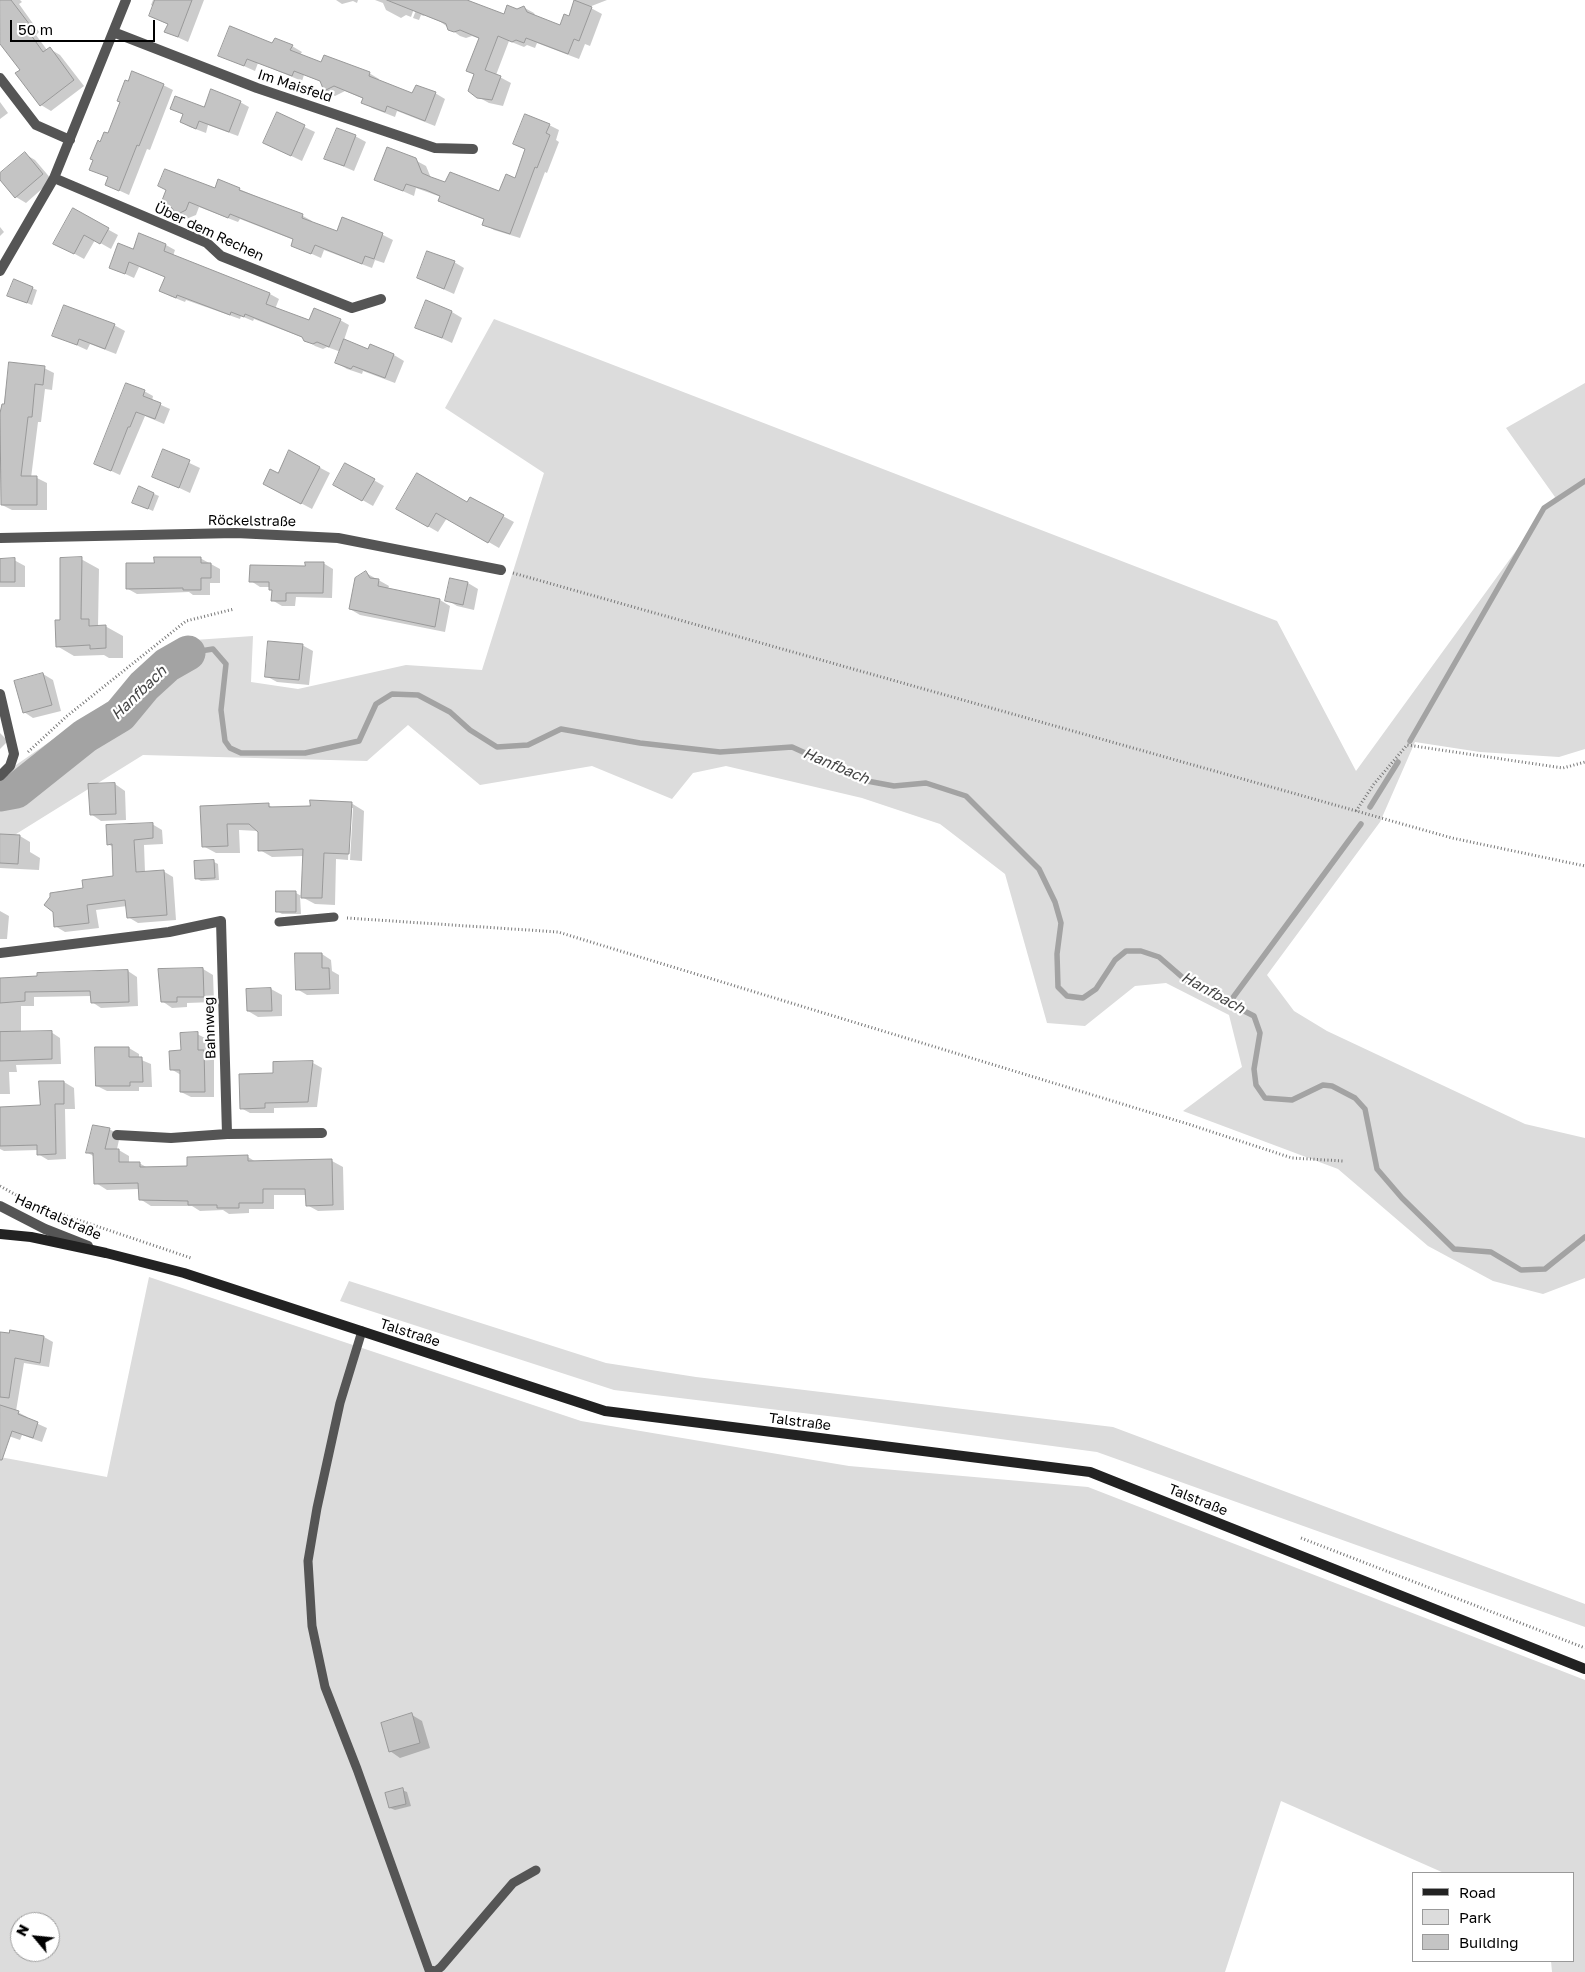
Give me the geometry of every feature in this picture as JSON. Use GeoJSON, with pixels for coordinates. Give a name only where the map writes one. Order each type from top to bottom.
{"type":"FeatureCollection","features":[{"type":"Feature","properties":{"kind":"main road","name":"Talstraße"},"geometry":{"type":"LineString","coordinates":[[0,1234],[31,1237],[106,1253],[184,1273],[605,1411],[1090,1472],[1585,1669]]}},
{"type":"Feature","properties":{"kind":"street"},"geometry":{"type":"LineString","coordinates":[[0,271],[54,178],[126,0]]}},
{"type":"Feature","properties":{"kind":"street","name":"Im Maisfeld"},"geometry":{"type":"LineString","coordinates":[[113,32],[257,88],[435,148],[473,149]]}},
{"type":"Feature","properties":{"kind":"street"},"geometry":{"type":"LineString","coordinates":[[0,78],[36,125],[70,140]]}},
{"type":"Feature","properties":{"kind":"street","name":"Über dem Rechen"},"geometry":{"type":"LineString","coordinates":[[54,178],[207,243],[221,256],[352,308],[381,299]]}},
{"type":"Feature","properties":{"kind":"street","name":"Röckelstraße"},"geometry":{"type":"LineString","coordinates":[[0,538],[236,533],[338,538],[501,570]]}},
{"type":"Feature","properties":{"kind":"street"},"geometry":{"type":"LineString","coordinates":[[0,694],[14,754],[10,766],[0,776]]}},
{"type":"Feature","properties":{"kind":"street","name":"Bahnweg"},"geometry":{"type":"LineString","coordinates":[[0,953],[169,932],[221,921],[227,1134]]}},
{"type":"Feature","properties":{"kind":"street"},"geometry":{"type":"LineString","coordinates":[[117,1135],[171,1138],[227,1134],[322,1133]]}},
{"type":"Feature","properties":{"kind":"street","name":"Hanftalstraße"},"geometry":{"type":"LineString","coordinates":[[0,1206],[45,1229],[106,1253]]}},
{"type":"Feature","properties":{"kind":"lane"},"geometry":{"type":"LineString","coordinates":[[279,922],[334,918]]}},
{"type":"Feature","properties":{"kind":"lane"},"geometry":{"type":"LineString","coordinates":[[362,1331],[340,1403],[317,1508],[308,1560],[312,1626],[325,1687],[357,1769],[429,1970],[436,1971],[442,1967],[513,1882],[536,1870]]}},
{"type":"Feature","properties":{"kind":"path"},"geometry":{"type":"LineString","coordinates":[[501,570],[1452,838],[1585,866]]}},
{"type":"Feature","properties":{"kind":"path"},"geometry":{"type":"LineString","coordinates":[[14,754],[25,755],[66,716],[186,621],[234,609]]}},
{"type":"Feature","properties":{"kind":"path"},"geometry":{"type":"LineString","coordinates":[[1356,811],[1374,784],[1407,745],[1563,768],[1585,762]]}},
{"type":"Feature","properties":{"kind":"path"},"geometry":{"type":"LineString","coordinates":[[334,918],[558,932],[1188,1124],[1292,1158],[1343,1161]]}},
{"type":"Feature","properties":{"kind":"path"},"geometry":{"type":"LineString","coordinates":[[0,1186],[34,1205]]}},
{"type":"Feature","properties":{"kind":"green space"},"geometry":{"type":"Polygon","coordinates":[[[494,319],[1277,621],[1356,771],[1555,497],[1506,428],[1585,383],[1585,749],[1559,757],[1480,752],[1415,742],[1380,822],[1267,975],[1294,1011],[1327,1031],[1525,1124],[1585,1138],[1585,1278],[1543,1294],[1493,1281],[1428,1246],[1338,1169],[1183,1111],[1242,1067],[1229,1015],[1166,983],[1135,986],[1085,1026],[1047,1023],[1005,874],[940,824],[862,798],[726,766],[693,773],[672,799],[592,766],[480,785],[408,725],[367,761],[143,755],[0,844],[0,776],[116,696],[180,641],[253,636],[251,682],[298,689],[406,665],[482,670],[544,473],[445,408],[494,319]]]}},
{"type":"Feature","properties":{"kind":"green space"},"geometry":{"type":"Polygon","coordinates":[[[149,1277],[581,1421],[849,1466],[1088,1487],[1585,1680],[1585,1972],[1552,1972],[1551,1962],[1575,1962],[1575,1872],[1442,1872],[1281,1801],[1225,1972],[0,1972],[0,1457],[107,1477],[149,1277]]]}},
{"type":"Feature","properties":{"kind":"green space"},"geometry":{"type":"Polygon","coordinates":[[[349,1281],[606,1363],[696,1377],[1113,1427],[1585,1604],[1585,1627],[1097,1452],[844,1418],[614,1390],[340,1301],[349,1281]]]}},
{"type":"Feature","properties":{"kind":"building"},"geometry":{"type":"Polygon","coordinates":[[[0,0],[11,0],[30,25],[26,28],[43,52],[50,47],[74,80],[40,106],[15,73],[20,70],[0,44],[0,0]]]}},
{"type":"Feature","properties":{"kind":"building"},"geometry":{"type":"Polygon","coordinates":[[[155,0],[192,0],[178,37],[164,32],[168,24],[149,16],[155,0]]]}},
{"type":"Feature","properties":{"kind":"building"},"geometry":{"type":"Polygon","coordinates":[[[387,0],[467,0],[504,14],[507,5],[517,9],[524,6],[527,12],[560,25],[564,14],[569,16],[574,0],[592,7],[579,41],[574,39],[568,54],[526,38],[524,43],[516,40],[512,42],[498,36],[485,70],[501,76],[492,100],[477,98],[468,91],[474,74],[466,71],[479,38],[460,30],[454,32],[448,30],[446,24],[387,0]]]}},
{"type":"Feature","properties":{"kind":"building"},"geometry":{"type":"Polygon","coordinates":[[[230,26],[272,43],[275,38],[293,45],[290,50],[321,62],[324,55],[370,72],[369,76],[412,93],[416,85],[436,92],[425,121],[387,106],[385,112],[361,103],[363,98],[334,86],[324,91],[320,81],[294,71],[292,76],[247,59],[244,66],[218,56],[230,26]]]}},
{"type":"Feature","properties":{"kind":"building"},"geometry":{"type":"Polygon","coordinates":[[[132,71],[164,84],[119,191],[105,185],[108,177],[89,170],[93,160],[90,159],[98,140],[100,142],[104,132],[108,133],[120,102],[117,101],[125,80],[128,81],[132,71]]]}},
{"type":"Feature","properties":{"kind":"building"},"geometry":{"type":"Polygon","coordinates":[[[211,89],[241,101],[229,132],[199,121],[196,129],[180,122],[183,114],[170,109],[175,96],[204,107],[211,89]]]}},
{"type":"Feature","properties":{"kind":"building"},"geometry":{"type":"Polygon","coordinates":[[[277,112],[305,125],[291,156],[263,143],[277,112]]]}},
{"type":"Feature","properties":{"kind":"building"},"geometry":{"type":"Polygon","coordinates":[[[525,114],[550,124],[546,133],[550,135],[537,168],[535,167],[510,234],[482,225],[484,219],[438,201],[440,196],[426,190],[406,184],[403,191],[374,180],[387,147],[416,158],[422,173],[431,177],[445,182],[450,172],[499,191],[506,174],[515,178],[525,149],[513,144],[525,114]]]}},
{"type":"Feature","properties":{"kind":"building"},"geometry":{"type":"Polygon","coordinates":[[[337,128],[356,135],[344,166],[324,159],[337,128]]]}},
{"type":"Feature","properties":{"kind":"building"},"geometry":{"type":"Polygon","coordinates":[[[25,152],[43,174],[15,198],[0,180],[0,173],[25,152]]]}},
{"type":"Feature","properties":{"kind":"building"},"geometry":{"type":"Polygon","coordinates":[[[165,169],[215,188],[218,179],[240,188],[239,190],[303,214],[302,218],[337,231],[342,217],[383,233],[374,259],[365,256],[362,264],[315,245],[311,254],[291,246],[293,239],[230,214],[228,218],[189,202],[186,210],[176,215],[172,208],[161,203],[166,190],[158,186],[165,169]]]}},
{"type":"Feature","properties":{"kind":"building"},"geometry":{"type":"Polygon","coordinates":[[[73,208],[109,228],[100,244],[84,235],[74,254],[53,244],[73,208]]]}},
{"type":"Feature","properties":{"kind":"building"},"geometry":{"type":"Polygon","coordinates":[[[139,233],[166,244],[164,251],[270,293],[266,304],[309,320],[314,308],[341,319],[329,347],[317,342],[313,344],[304,341],[302,337],[245,314],[244,317],[231,312],[230,315],[177,295],[176,298],[159,291],[165,277],[129,262],[125,274],[109,268],[118,243],[133,249],[139,233]]]}},
{"type":"Feature","properties":{"kind":"building"},"geometry":{"type":"Polygon","coordinates":[[[427,251],[455,261],[444,289],[417,278],[427,251]]]}},
{"type":"Feature","properties":{"kind":"building"},"geometry":{"type":"Polygon","coordinates":[[[14,279],[33,287],[27,303],[7,296],[14,279]]]}},
{"type":"Feature","properties":{"kind":"building"},"geometry":{"type":"Polygon","coordinates":[[[426,300],[452,311],[442,338],[415,328],[426,300]]]}},
{"type":"Feature","properties":{"kind":"building"},"geometry":{"type":"Polygon","coordinates":[[[64,305],[115,324],[105,349],[79,339],[77,345],[52,336],[64,305]]]}},
{"type":"Feature","properties":{"kind":"building"},"geometry":{"type":"Polygon","coordinates":[[[344,339],[368,349],[370,344],[394,354],[385,378],[353,366],[351,369],[335,363],[344,339]]]}},
{"type":"Feature","properties":{"kind":"building"},"geometry":{"type":"Polygon","coordinates":[[[9,362],[45,366],[43,385],[35,384],[32,417],[28,417],[21,476],[37,476],[37,505],[1,505],[0,413],[2,404],[4,404],[9,362]]]}},
{"type":"Feature","properties":{"kind":"building"},"geometry":{"type":"Polygon","coordinates":[[[126,383],[145,390],[143,396],[161,403],[155,419],[136,412],[130,427],[128,427],[111,471],[94,464],[126,383]]]}},
{"type":"Feature","properties":{"kind":"building"},"geometry":{"type":"Polygon","coordinates":[[[163,449],[190,460],[179,488],[152,477],[163,449]]]}},
{"type":"Feature","properties":{"kind":"building"},"geometry":{"type":"Polygon","coordinates":[[[289,450],[320,467],[301,504],[263,484],[270,469],[278,473],[289,450]]]}},
{"type":"Feature","properties":{"kind":"building"},"geometry":{"type":"Polygon","coordinates":[[[345,463],[375,479],[362,501],[333,485],[345,463]]]}},
{"type":"Feature","properties":{"kind":"building"},"geometry":{"type":"Polygon","coordinates":[[[417,473],[467,502],[470,497],[504,515],[488,543],[436,513],[428,527],[396,509],[417,473]]]}},
{"type":"Feature","properties":{"kind":"building"},"geometry":{"type":"Polygon","coordinates":[[[139,486],[154,493],[148,509],[132,503],[139,486]]]}},
{"type":"Feature","properties":{"kind":"building"},"geometry":{"type":"Polygon","coordinates":[[[82,557],[81,619],[89,619],[89,626],[106,625],[106,648],[90,649],[90,645],[56,647],[55,620],[60,620],[60,558],[82,557]]]}},
{"type":"Feature","properties":{"kind":"building"},"geometry":{"type":"Polygon","coordinates":[[[154,557],[201,557],[201,563],[211,563],[211,578],[201,578],[201,590],[183,590],[183,588],[126,589],[126,563],[154,563],[154,557]]]}},
{"type":"Feature","properties":{"kind":"building"},"geometry":{"type":"Polygon","coordinates":[[[15,558],[15,582],[0,582],[0,559],[15,558]]]}},
{"type":"Feature","properties":{"kind":"building"},"geometry":{"type":"Polygon","coordinates":[[[305,562],[324,562],[323,593],[286,593],[286,601],[271,601],[272,590],[269,590],[269,582],[249,582],[250,565],[305,566],[305,562]]]}},
{"type":"Feature","properties":{"kind":"building"},"geometry":{"type":"Polygon","coordinates":[[[366,571],[370,578],[379,579],[378,586],[440,599],[435,627],[349,609],[355,578],[366,571]]]}},
{"type":"Feature","properties":{"kind":"building"},"geometry":{"type":"Polygon","coordinates":[[[450,578],[468,582],[463,605],[445,601],[450,578]]]}},
{"type":"Feature","properties":{"kind":"building"},"geometry":{"type":"Polygon","coordinates":[[[268,641],[303,644],[299,680],[265,677],[268,641]]]}},
{"type":"Feature","properties":{"kind":"building"},"geometry":{"type":"Polygon","coordinates":[[[43,673],[52,705],[23,713],[14,681],[43,673]]]}},
{"type":"Feature","properties":{"kind":"building"},"geometry":{"type":"Polygon","coordinates":[[[115,783],[116,814],[90,815],[88,784],[115,783]]]}},
{"type":"Feature","properties":{"kind":"building"},"geometry":{"type":"Polygon","coordinates":[[[310,800],[352,802],[349,854],[324,853],[322,898],[301,898],[303,849],[258,851],[258,832],[249,824],[227,824],[228,846],[202,847],[200,806],[269,803],[269,807],[310,806],[310,800]]]}},
{"type":"Feature","properties":{"kind":"building"},"geometry":{"type":"Polygon","coordinates":[[[153,823],[153,838],[134,840],[136,872],[164,870],[167,915],[127,918],[125,900],[87,905],[89,923],[54,927],[53,912],[44,905],[50,897],[50,893],[83,888],[82,880],[113,876],[112,844],[107,845],[106,825],[153,823]]]}},
{"type":"Feature","properties":{"kind":"building"},"geometry":{"type":"Polygon","coordinates":[[[0,834],[20,835],[18,864],[0,863],[0,834]]]}},
{"type":"Feature","properties":{"kind":"building"},"geometry":{"type":"Polygon","coordinates":[[[214,860],[215,878],[195,879],[194,861],[214,860]]]}},
{"type":"Feature","properties":{"kind":"building"},"geometry":{"type":"Polygon","coordinates":[[[276,891],[296,891],[296,912],[276,912],[276,891]]]}},
{"type":"Feature","properties":{"kind":"building"},"geometry":{"type":"Polygon","coordinates":[[[295,953],[322,953],[322,968],[329,968],[330,989],[296,990],[295,953]]]}},
{"type":"Feature","properties":{"kind":"building"},"geometry":{"type":"Polygon","coordinates":[[[203,968],[204,997],[177,997],[177,1002],[161,1002],[158,969],[203,968]]]}},
{"type":"Feature","properties":{"kind":"building"},"geometry":{"type":"Polygon","coordinates":[[[128,970],[129,1002],[91,1003],[90,991],[25,992],[25,1001],[0,1003],[0,978],[37,976],[37,973],[128,970]]]}},
{"type":"Feature","properties":{"kind":"building"},"geometry":{"type":"Polygon","coordinates":[[[271,988],[272,1011],[247,1011],[246,989],[271,988]]]}},
{"type":"Feature","properties":{"kind":"building"},"geometry":{"type":"Polygon","coordinates":[[[52,1031],[52,1059],[0,1061],[0,1032],[52,1031]]]}},
{"type":"Feature","properties":{"kind":"building"},"geometry":{"type":"Polygon","coordinates":[[[198,1032],[198,1050],[204,1050],[205,1092],[180,1092],[180,1070],[170,1070],[169,1051],[181,1050],[180,1033],[198,1032]]]}},
{"type":"Feature","properties":{"kind":"building"},"geometry":{"type":"Polygon","coordinates":[[[95,1047],[129,1047],[129,1057],[142,1057],[143,1082],[130,1082],[130,1086],[96,1086],[95,1047]]]}},
{"type":"Feature","properties":{"kind":"building"},"geometry":{"type":"Polygon","coordinates":[[[313,1061],[308,1102],[265,1103],[265,1108],[240,1109],[239,1074],[273,1073],[273,1062],[313,1061]]]}},
{"type":"Feature","properties":{"kind":"building"},"geometry":{"type":"Polygon","coordinates":[[[39,1081],[64,1081],[64,1104],[55,1104],[56,1154],[37,1155],[37,1145],[0,1146],[0,1107],[40,1105],[39,1081]]]}},
{"type":"Feature","properties":{"kind":"building"},"geometry":{"type":"Polygon","coordinates":[[[93,1125],[110,1128],[105,1149],[119,1149],[119,1162],[140,1162],[140,1167],[187,1166],[187,1157],[248,1155],[248,1161],[332,1159],[333,1205],[306,1206],[305,1189],[263,1189],[263,1203],[239,1203],[239,1208],[217,1208],[217,1205],[188,1205],[188,1201],[139,1200],[138,1183],[94,1184],[93,1153],[86,1153],[93,1125]]]}},
{"type":"Feature","properties":{"kind":"building"},"geometry":{"type":"Polygon","coordinates":[[[10,1330],[44,1336],[40,1363],[15,1358],[9,1398],[0,1397],[0,1332],[9,1333],[10,1330]]]}},
{"type":"Feature","properties":{"kind":"building"},"geometry":{"type":"Polygon","coordinates":[[[0,1405],[19,1411],[18,1414],[38,1422],[33,1438],[12,1431],[2,1460],[0,1460],[0,1405]]]}},
{"type":"Feature","properties":{"kind":"building"},"geometry":{"type":"Polygon","coordinates":[[[412,1713],[420,1743],[389,1752],[381,1723],[412,1713]]]}},
{"type":"Feature","properties":{"kind":"building"},"geometry":{"type":"Polygon","coordinates":[[[403,1788],[406,1804],[389,1808],[385,1793],[403,1788]]]}},
{"type":"Feature","properties":{"kind":"waterway"},"geometry":{"type":"LineString","coordinates":[[1410,741],[1544,508],[1585,481]]}},
{"type":"Feature","properties":{"kind":"waterway","name":"Hanfbach"},"geometry":{"type":"LineString","coordinates":[[188,653],[213,649],[226,664],[221,710],[225,741],[230,748],[241,753],[305,753],[359,741],[376,704],[392,694],[418,695],[450,712],[470,730],[497,747],[528,745],[561,729],[640,743],[720,752],[792,747],[867,781],[894,786],[926,783],[966,796],[1039,869],[1055,902],[1061,923],[1057,954],[1058,987],[1067,996],[1083,998],[1096,989],[1115,960],[1126,951],[1141,951],[1159,957],[1189,983],[1254,1016],[1260,1033],[1254,1069],[1256,1085],[1265,1098],[1292,1100],[1323,1085],[1332,1086],[1355,1098],[1365,1109],[1377,1169],[1402,1198],[1454,1249],[1491,1252],[1521,1270],[1545,1269],[1585,1237]]}},
{"type":"Feature","properties":{"kind":"waterway","name":"Hanfbach"},"geometry":{"type":"LineString","coordinates":[[0,794],[16,791],[85,736],[120,715],[144,686],[167,665],[188,653]]}},
{"type":"Feature","properties":{"kind":"waterway"},"geometry":{"type":"LineString","coordinates":[[1370,807],[1398,762]]}},
{"type":"Feature","properties":{"kind":"waterway"},"geometry":{"type":"LineString","coordinates":[[1229,1003],[1361,824]]}}]}
